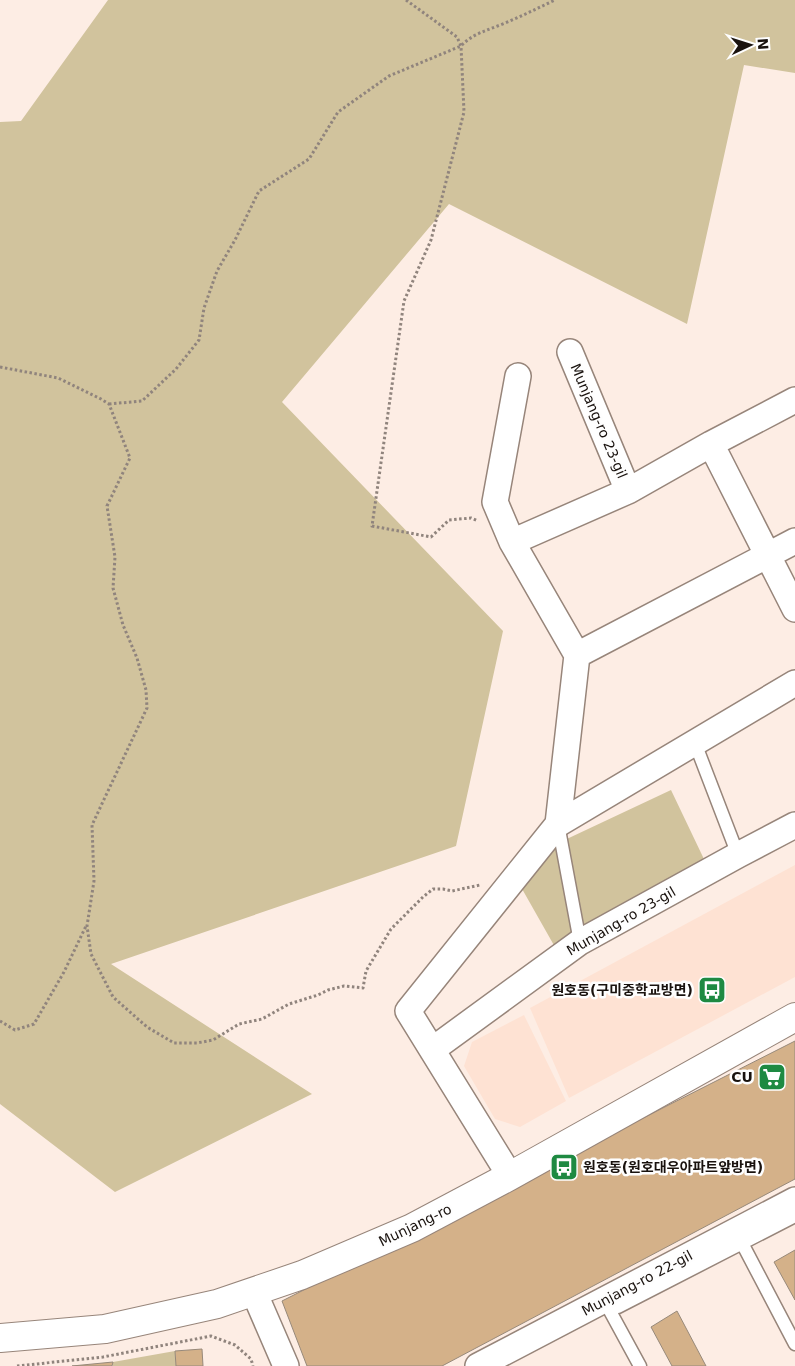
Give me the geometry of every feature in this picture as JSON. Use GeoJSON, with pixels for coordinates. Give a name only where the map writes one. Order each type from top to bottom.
{"type":"FeatureCollection","features":[{"type":"Feature","properties":{"kind":"street","name":"Munjang-ro 23-gil"},"geometry":{"type":"LineString","coordinates":[[570,352],[628,491]]}},
{"type":"Feature","properties":{"kind":"street"},"geometry":{"type":"LineString","coordinates":[[518,376],[495,502],[510,537],[577,655],[558,824]]}},
{"type":"Feature","properties":{"kind":"street","name":"Munjang-ro 23-gil"},"geometry":{"type":"LineString","coordinates":[[510,537],[628,491],[711,444],[795,400]]}},
{"type":"Feature","properties":{"kind":"street"},"geometry":{"type":"LineString","coordinates":[[711,444],[795,609]]}},
{"type":"Feature","properties":{"kind":"street"},"geometry":{"type":"LineString","coordinates":[[577,655],[795,541]]}},
{"type":"Feature","properties":{"kind":"street"},"geometry":{"type":"LineString","coordinates":[[510,1176],[408,1010],[558,824],[795,683]]}},
{"type":"Feature","properties":{"kind":"street","name":"Munjang-ro 23-gil"},"geometry":{"type":"LineString","coordinates":[[432,1050],[580,942],[795,825]]}},
{"type":"Feature","properties":{"kind":"street","name":"Munjang-ro"},"geometry":{"type":"LineString","coordinates":[[0,1338],[105,1329],[216,1304],[302,1275],[412,1228],[510,1176],[795,1017]]}},
{"type":"Feature","properties":{"kind":"street","name":"Munjang-ro 22-gil"},"geometry":{"type":"LineString","coordinates":[[478,1366],[795,1200]]}},
{"type":"Feature","properties":{"kind":"street"},"geometry":{"type":"LineString","coordinates":[[254,1292],[286,1366]]}},
{"type":"Feature","properties":{"kind":"lane"},"geometry":{"type":"LineString","coordinates":[[695,744],[738,855]]}},
{"type":"Feature","properties":{"kind":"lane"},"geometry":{"type":"LineString","coordinates":[[558,824],[580,942]]}},
{"type":"Feature","properties":{"kind":"lane"},"geometry":{"type":"LineString","coordinates":[[503,1366],[795,1216]]}},
{"type":"Feature","properties":{"kind":"lane"},"geometry":{"type":"LineString","coordinates":[[742,1243],[795,1344]]}},
{"type":"Feature","properties":{"kind":"lane"},"geometry":{"type":"LineString","coordinates":[[610,1311],[640,1366]]}},
{"type":"Feature","properties":{"kind":"path"},"geometry":{"type":"LineString","coordinates":[[406,0],[457,37],[461,46],[464,112],[431,240],[404,301],[372,526],[430,537],[449,520],[471,518],[510,537]]}},
{"type":"Feature","properties":{"kind":"path"},"geometry":{"type":"LineString","coordinates":[[109,404],[142,401],[176,369],[199,340],[204,308],[218,270],[259,191],[309,159],[338,112],[389,76],[461,46],[478,33],[503,24],[555,0]]}},
{"type":"Feature","properties":{"kind":"path"},"geometry":{"type":"LineString","coordinates":[[0,367],[58,378],[109,404],[130,458],[107,506],[115,557],[113,588],[146,690],[147,708],[92,825],[94,881],[87,926],[91,954],[113,997],[147,1027],[174,1043],[197,1043],[214,1040],[239,1024],[262,1019],[289,1004],[328,990],[344,986],[363,988],[366,971],[391,929],[433,889],[443,888],[452,891],[486,884],[508,886]]}},
{"type":"Feature","properties":{"kind":"path"},"geometry":{"type":"LineString","coordinates":[[0,1021],[15,1030],[34,1024],[64,972],[87,926]]}},
{"type":"Feature","properties":{"kind":"path"},"geometry":{"type":"LineString","coordinates":[[17,1366],[102,1357],[211,1336],[235,1345],[250,1359],[253,1366]]}},
{"type":"Feature","properties":{"kind":"shaded area"},"geometry":{"type":"Polygon","coordinates":[[[108,0],[795,0],[795,73],[744,65],[687,324],[449,204],[282,402],[503,631],[456,846],[111,964],[312,1094],[115,1192],[0,1104],[0,122],[21,121],[108,0]]]}},
{"type":"Feature","properties":{"kind":"shaded area"},"geometry":{"type":"Polygon","coordinates":[[[671,790],[713,878],[564,963],[517,880],[537,853],[671,790]]]}},
{"type":"Feature","properties":{"kind":"shaded area"},"geometry":{"type":"Polygon","coordinates":[[[795,865],[795,977],[569,1098],[530,1008],[795,865]]]}},
{"type":"Feature","properties":{"kind":"shaded area"},"geometry":{"type":"Polygon","coordinates":[[[524,1015],[566,1101],[520,1127],[495,1119],[464,1066],[472,1042],[524,1015]]]}},
{"type":"Feature","properties":{"kind":"shaded area"},"geometry":{"type":"Polygon","coordinates":[[[175,1351],[176,1366],[113,1366],[113,1362],[175,1351]]]}},
{"type":"Feature","properties":{"kind":"building"},"geometry":{"type":"Polygon","coordinates":[[[795,1041],[795,1179],[442,1366],[307,1366],[282,1301],[795,1041]]]}},
{"type":"Feature","properties":{"kind":"building"},"geometry":{"type":"Polygon","coordinates":[[[795,1250],[795,1300],[774,1262],[795,1250]]]}},
{"type":"Feature","properties":{"kind":"building"},"geometry":{"type":"Polygon","coordinates":[[[677,1311],[706,1366],[672,1366],[651,1327],[677,1311]]]}},
{"type":"Feature","properties":{"kind":"building"},"geometry":{"type":"Polygon","coordinates":[[[202,1349],[203,1366],[176,1366],[175,1351],[202,1349]]]}},
{"type":"Feature","properties":{"kind":"building"},"geometry":{"type":"Polygon","coordinates":[[[113,1362],[112,1366],[72,1366],[113,1362]]]}},
{"type":"Feature","properties":{"kind":"place","name":"원호동(구미중학교방면)"},"geometry":{"type":"Point","coordinates":[712,990]}},
{"type":"Feature","properties":{"kind":"place","name":"CU"},"geometry":{"type":"Point","coordinates":[772,1077]}},
{"type":"Feature","properties":{"kind":"place","name":"원호동(원호대우아파트앞방면)"},"geometry":{"type":"Point","coordinates":[564,1167]}}]}
